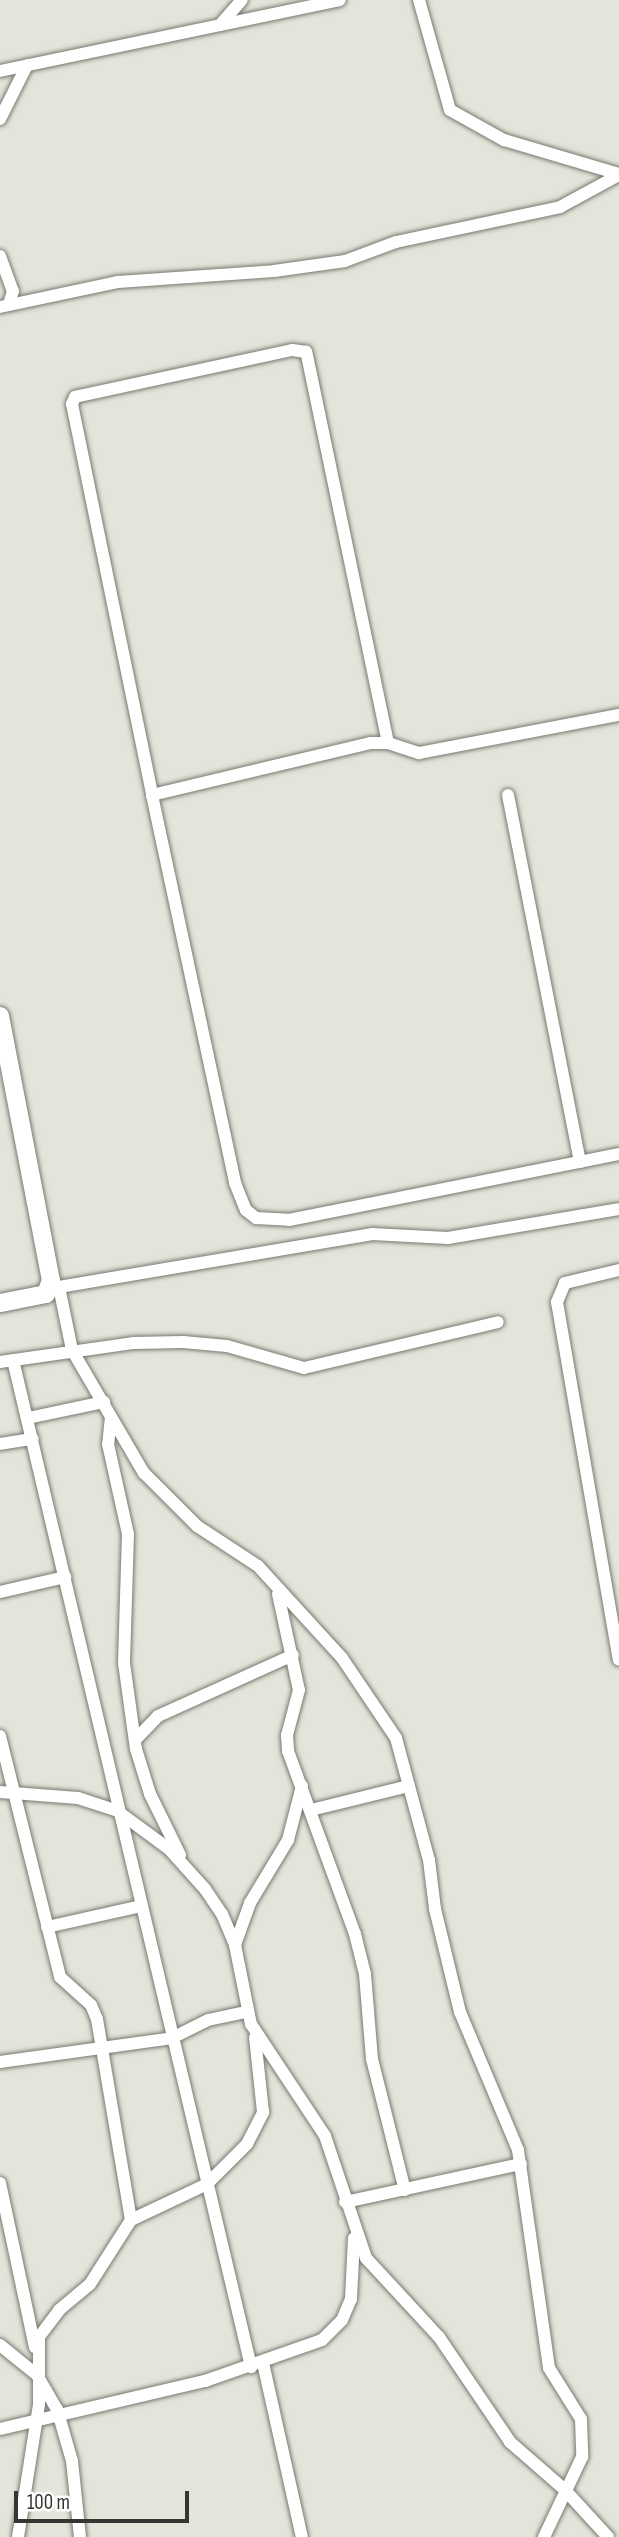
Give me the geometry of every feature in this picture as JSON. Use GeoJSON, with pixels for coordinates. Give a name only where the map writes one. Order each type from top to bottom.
{"type":"FeatureCollection","features":[{"type":"Feature","properties":{"kind":"street"},"geometry":{"type":"LineString","coordinates":[[220,25],[242,0]]}},
{"type":"Feature","properties":{"kind":"street"},"geometry":{"type":"LineString","coordinates":[[0,71],[340,0]]}},
{"type":"Feature","properties":{"kind":"street"},"geometry":{"type":"LineString","coordinates":[[419,0],[450,110],[503,140],[619,174]]}},
{"type":"Feature","properties":{"kind":"street"},"geometry":{"type":"LineString","coordinates":[[0,120],[27,65]]}},
{"type":"Feature","properties":{"kind":"street"},"geometry":{"type":"LineString","coordinates":[[4,306],[151,277],[274,271],[345,261],[396,242],[559,207],[619,174]]}},
{"type":"Feature","properties":{"kind":"street"},"geometry":{"type":"LineString","coordinates":[[0,256],[13,291],[4,306]]}},
{"type":"Feature","properties":{"kind":"street"},"geometry":{"type":"LineString","coordinates":[[388,743],[306,352],[292,350],[80,394],[72,404],[235,1183],[246,1210],[256,1218],[289,1220],[619,1154]]}},
{"type":"Feature","properties":{"kind":"street"},"geometry":{"type":"LineString","coordinates":[[152,795],[370,743],[388,743],[419,753],[619,715]]}},
{"type":"Feature","properties":{"kind":"street"},"geometry":{"type":"LineString","coordinates":[[508,795],[580,1162]]}},
{"type":"Feature","properties":{"kind":"street"},"geometry":{"type":"LineString","coordinates":[[0,1016],[54,1287],[72,1350],[104,1402],[129,1451],[162,1493],[206,1534],[258,1566],[342,1658],[383,1713],[396,1738],[460,2012],[510,2125],[521,2164],[549,2368],[581,2419],[584,2438],[582,2457],[544,2537]]}},
{"type":"Feature","properties":{"kind":"street"},"geometry":{"type":"LineString","coordinates":[[0,1303],[38,1297],[54,1287],[372,1234],[448,1238],[619,1209]]}},
{"type":"Feature","properties":{"kind":"street"},"geometry":{"type":"LineString","coordinates":[[619,1270],[565,1283],[557,1302],[619,1660]]}},
{"type":"Feature","properties":{"kind":"street"},"geometry":{"type":"LineString","coordinates":[[302,2537],[207,2184],[116,1810],[28,1418],[6,1361],[72,1350],[203,1342],[304,1367],[498,1322]]}},
{"type":"Feature","properties":{"kind":"street"},"geometry":{"type":"LineString","coordinates":[[28,1418],[104,1402]]}},
{"type":"Feature","properties":{"kind":"street"},"geometry":{"type":"LineString","coordinates":[[111,1417],[108,1444],[128,1534],[124,1663],[135,1740],[150,1794],[185,1866]]}},
{"type":"Feature","properties":{"kind":"street"},"geometry":{"type":"LineString","coordinates":[[0,1444],[33,1439]]}},
{"type":"Feature","properties":{"kind":"street"},"geometry":{"type":"LineString","coordinates":[[0,1592],[65,1577]]}},
{"type":"Feature","properties":{"kind":"street"},"geometry":{"type":"LineString","coordinates":[[275,1586],[293,1655],[299,1697],[286,1743],[303,1783],[363,1964],[372,2059],[405,2190]]}},
{"type":"Feature","properties":{"kind":"street"},"geometry":{"type":"LineString","coordinates":[[135,1740],[158,1716],[293,1655]]}},
{"type":"Feature","properties":{"kind":"street"},"geometry":{"type":"LineString","coordinates":[[0,1736],[6,1792],[60,1977],[91,2005],[101,2047],[131,2220]]}},
{"type":"Feature","properties":{"kind":"street"},"geometry":{"type":"LineString","coordinates":[[234,1945],[250,1903],[288,1840],[303,1783]]}},
{"type":"Feature","properties":{"kind":"street"},"geometry":{"type":"LineString","coordinates":[[311,1810],[409,1786]]}},
{"type":"Feature","properties":{"kind":"street"},"geometry":{"type":"LineString","coordinates":[[6,1792],[78,1798],[116,1810],[155,1837],[185,1866],[222,1914],[234,1945],[253,2030],[263,2112],[247,2144],[207,2184],[131,2220],[90,2284],[46,2324],[37,2354]]}},
{"type":"Feature","properties":{"kind":"street"},"geometry":{"type":"LineString","coordinates":[[47,1927],[141,1906]]}},
{"type":"Feature","properties":{"kind":"street"},"geometry":{"type":"LineString","coordinates":[[0,2062],[172,2038],[208,2020],[247,2012]]}},
{"type":"Feature","properties":{"kind":"street"},"geometry":{"type":"LineString","coordinates":[[253,2030],[325,2136],[354,2234],[377,2272],[439,2336],[510,2442],[565,2490],[608,2537]]}},
{"type":"Feature","properties":{"kind":"street"},"geometry":{"type":"LineString","coordinates":[[345,2202],[521,2164]]}},
{"type":"Feature","properties":{"kind":"street"},"geometry":{"type":"LineString","coordinates":[[0,2183],[37,2354],[37,2421],[18,2537]]}},
{"type":"Feature","properties":{"kind":"street"},"geometry":{"type":"LineString","coordinates":[[0,2429],[257,2365],[322,2340],[342,2320],[351,2300],[354,2234]]}},
{"type":"Feature","properties":{"kind":"street"},"geometry":{"type":"LineString","coordinates":[[0,2345],[37,2375],[60,2415],[72,2461],[80,2537]]}}]}
